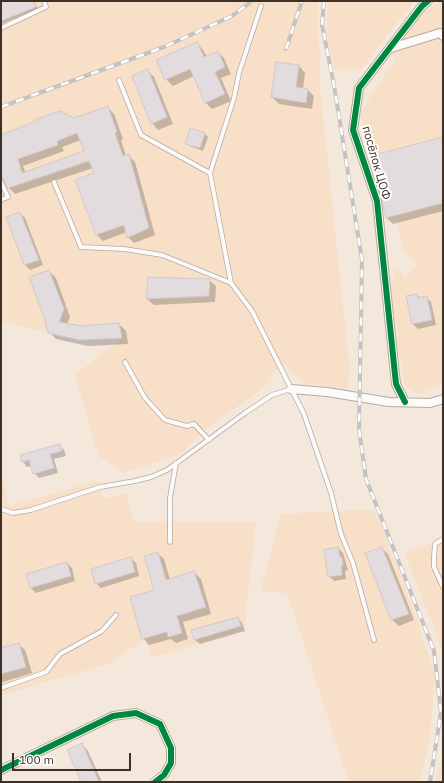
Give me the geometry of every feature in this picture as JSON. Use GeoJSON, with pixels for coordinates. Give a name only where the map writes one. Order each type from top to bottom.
{"type":"FeatureCollection","features":[{"type":"Feature","properties":{"kind":"street","name":"посёлок ЦОФ"},"geometry":{"type":"LineString","coordinates":[[405,402],[396,384],[377,200],[353,130],[359,88],[422,6],[428,1]]}},
{"type":"Feature","properties":{"kind":"street"},"geometry":{"type":"LineString","coordinates":[[391,48],[440,34],[443,36]]}},
{"type":"Feature","properties":{"kind":"street"},"geometry":{"type":"LineString","coordinates":[[291,390],[327,392],[389,402],[430,403],[443,406]]}},
{"type":"Feature","properties":{"kind":"street"},"geometry":{"type":"LineString","coordinates":[[430,403],[443,399]]}},
{"type":"Feature","properties":{"kind":"street"},"geometry":{"type":"LineString","coordinates":[[1,770],[113,716],[136,713],[160,724],[171,748],[171,763],[164,775],[155,782]]}},
{"type":"Feature","properties":{"kind":"lane"},"geometry":{"type":"LineString","coordinates":[[1,28],[46,7],[44,1]]}},
{"type":"Feature","properties":{"kind":"lane"},"geometry":{"type":"LineString","coordinates":[[261,6],[239,73],[234,98],[210,173],[231,283],[252,311],[304,414],[331,493],[341,534],[354,563],[374,640]]}},
{"type":"Feature","properties":{"kind":"lane"},"geometry":{"type":"LineString","coordinates":[[120,80],[141,135],[210,173]]}},
{"type":"Feature","properties":{"kind":"lane"},"geometry":{"type":"LineString","coordinates":[[1,182],[8,197],[1,200]]}},
{"type":"Feature","properties":{"kind":"lane"},"geometry":{"type":"LineString","coordinates":[[54,182],[81,247],[124,249],[162,255],[231,283]]}},
{"type":"Feature","properties":{"kind":"lane"},"geometry":{"type":"LineString","coordinates":[[125,362],[145,398],[165,420],[187,426],[194,424],[209,440]]}},
{"type":"Feature","properties":{"kind":"lane"},"geometry":{"type":"LineString","coordinates":[[1,509],[13,513],[31,510],[100,487],[151,477],[167,470],[272,395],[291,390]]}},
{"type":"Feature","properties":{"kind":"lane"},"geometry":{"type":"LineString","coordinates":[[170,542],[170,498],[176,463]]}},
{"type":"Feature","properties":{"kind":"lane"},"geometry":{"type":"LineString","coordinates":[[443,539],[435,544],[434,557],[434,567],[443,587]]}},
{"type":"Feature","properties":{"kind":"lane"},"geometry":{"type":"LineString","coordinates":[[1,688],[46,672],[60,654],[102,631],[116,615]]}},
{"type":"Feature","properties":{"kind":"shaded area"},"geometry":{"type":"Polygon","coordinates":[[[1,1],[318,1],[320,87],[350,373],[346,390],[302,382],[285,365],[272,372],[267,385],[204,431],[181,454],[124,473],[98,455],[75,375],[121,338],[80,340],[1,321],[1,1]]]}},
{"type":"Feature","properties":{"kind":"shaded area"},"geometry":{"type":"Polygon","coordinates":[[[328,1],[414,1],[360,71],[335,71],[326,30],[328,1]]]}},
{"type":"Feature","properties":{"kind":"shaded area"},"geometry":{"type":"Polygon","coordinates":[[[443,1],[443,384],[421,394],[415,393],[405,386],[397,341],[398,334],[389,287],[397,268],[405,278],[417,265],[403,250],[397,220],[387,223],[360,113],[396,58],[391,53],[420,13],[443,1]]]}},
{"type":"Feature","properties":{"kind":"shaded area"},"geometry":{"type":"Polygon","coordinates":[[[1,474],[9,506],[98,481],[103,500],[126,493],[134,521],[256,522],[244,630],[151,658],[145,639],[108,664],[1,695],[1,474]]]}},
{"type":"Feature","properties":{"kind":"shaded area"},"geometry":{"type":"Polygon","coordinates":[[[371,509],[379,521],[416,616],[435,678],[430,736],[420,782],[349,782],[287,593],[260,592],[281,514],[371,509]]]}},
{"type":"Feature","properties":{"kind":"shaded area"},"geometry":{"type":"Polygon","coordinates":[[[441,538],[443,541],[443,652],[405,554],[441,538]]]}},
{"type":"Feature","properties":{"kind":"shaded area"},"geometry":{"type":"Polygon","coordinates":[[[443,755],[443,782],[435,782],[443,755]]]}},
{"type":"Feature","properties":{"kind":"building"},"geometry":{"type":"Polygon","coordinates":[[[1,1],[34,1],[36,7],[1,21],[1,1]]]}},
{"type":"Feature","properties":{"kind":"building"},"geometry":{"type":"Polygon","coordinates":[[[197,42],[204,57],[218,51],[225,67],[215,72],[225,94],[205,103],[190,69],[165,80],[156,60],[197,42]]]}},
{"type":"Feature","properties":{"kind":"building"},"geometry":{"type":"Polygon","coordinates":[[[276,62],[299,65],[296,87],[308,89],[306,103],[271,97],[276,62]]]}},
{"type":"Feature","properties":{"kind":"building"},"geometry":{"type":"Polygon","coordinates":[[[148,69],[167,117],[151,124],[132,76],[148,69]]]}},
{"type":"Feature","properties":{"kind":"building"},"geometry":{"type":"Polygon","coordinates":[[[108,106],[123,156],[129,154],[149,228],[127,238],[124,225],[96,235],[75,180],[94,173],[89,161],[8,188],[1,175],[1,135],[36,121],[36,119],[60,111],[74,118],[108,106]],[[77,133],[57,141],[58,145],[18,159],[22,173],[84,151],[77,133]]]}},
{"type":"Feature","properties":{"kind":"building"},"geometry":{"type":"Polygon","coordinates":[[[190,128],[205,133],[200,148],[185,144],[190,128]]]}},
{"type":"Feature","properties":{"kind":"building"},"geometry":{"type":"Polygon","coordinates":[[[443,137],[443,203],[386,218],[379,189],[383,188],[374,155],[443,137]]]}},
{"type":"Feature","properties":{"kind":"building"},"geometry":{"type":"Polygon","coordinates":[[[20,212],[39,260],[24,265],[6,217],[20,212]]]}},
{"type":"Feature","properties":{"kind":"building"},"geometry":{"type":"Polygon","coordinates":[[[49,270],[64,309],[59,322],[82,326],[119,323],[122,338],[80,340],[48,333],[44,317],[29,277],[49,270]]]}},
{"type":"Feature","properties":{"kind":"building"},"geometry":{"type":"Polygon","coordinates":[[[148,277],[210,279],[209,296],[146,299],[148,277]]]}},
{"type":"Feature","properties":{"kind":"building"},"geometry":{"type":"Polygon","coordinates":[[[417,294],[418,298],[427,296],[432,320],[412,324],[406,296],[417,294]]]}},
{"type":"Feature","properties":{"kind":"building"},"geometry":{"type":"Polygon","coordinates":[[[60,444],[62,451],[50,454],[54,468],[33,474],[29,460],[22,462],[20,455],[60,444]]]}},
{"type":"Feature","properties":{"kind":"building"},"geometry":{"type":"Polygon","coordinates":[[[338,547],[340,557],[342,557],[342,575],[328,577],[324,550],[338,547]]]}},
{"type":"Feature","properties":{"kind":"building"},"geometry":{"type":"Polygon","coordinates":[[[382,547],[409,614],[391,620],[365,553],[382,547]]]}},
{"type":"Feature","properties":{"kind":"building"},"geometry":{"type":"Polygon","coordinates":[[[158,552],[166,580],[194,571],[206,607],[177,616],[182,633],[168,637],[167,632],[142,639],[130,597],[154,590],[144,556],[158,552]]]}},
{"type":"Feature","properties":{"kind":"building"},"geometry":{"type":"Polygon","coordinates":[[[131,557],[135,572],[95,584],[91,569],[131,557]]]}},
{"type":"Feature","properties":{"kind":"building"},"geometry":{"type":"Polygon","coordinates":[[[67,562],[71,576],[30,588],[26,574],[67,562]]]}},
{"type":"Feature","properties":{"kind":"building"},"geometry":{"type":"Polygon","coordinates":[[[238,617],[241,626],[194,640],[191,630],[238,617]]]}},
{"type":"Feature","properties":{"kind":"building"},"geometry":{"type":"Polygon","coordinates":[[[19,643],[26,667],[1,674],[1,648],[19,643]]]}},
{"type":"Feature","properties":{"kind":"building"},"geometry":{"type":"Polygon","coordinates":[[[82,743],[99,782],[81,782],[67,750],[82,743]]]}},
{"type":"Feature","properties":{"kind":"railway"},"geometry":{"type":"LineString","coordinates":[[1,107],[164,47],[232,16],[252,1]]}},
{"type":"Feature","properties":{"kind":"railway"},"geometry":{"type":"LineString","coordinates":[[286,49],[302,1]]}},
{"type":"Feature","properties":{"kind":"railway"},"geometry":{"type":"LineString","coordinates":[[324,1],[322,25],[334,85],[362,260],[359,429],[366,479],[434,651],[441,712],[430,782]]}},
{"type":"Feature","properties":{"kind":"cycle path"},"geometry":{"type":"LineString","coordinates":[[405,402],[396,384],[377,201],[353,130],[359,88],[422,6],[428,1]]}},
{"type":"Feature","properties":{"kind":"cycle path"},"geometry":{"type":"LineString","coordinates":[[1,770],[113,716],[136,713],[160,724],[171,748],[171,763],[164,775],[155,782]]}}]}
